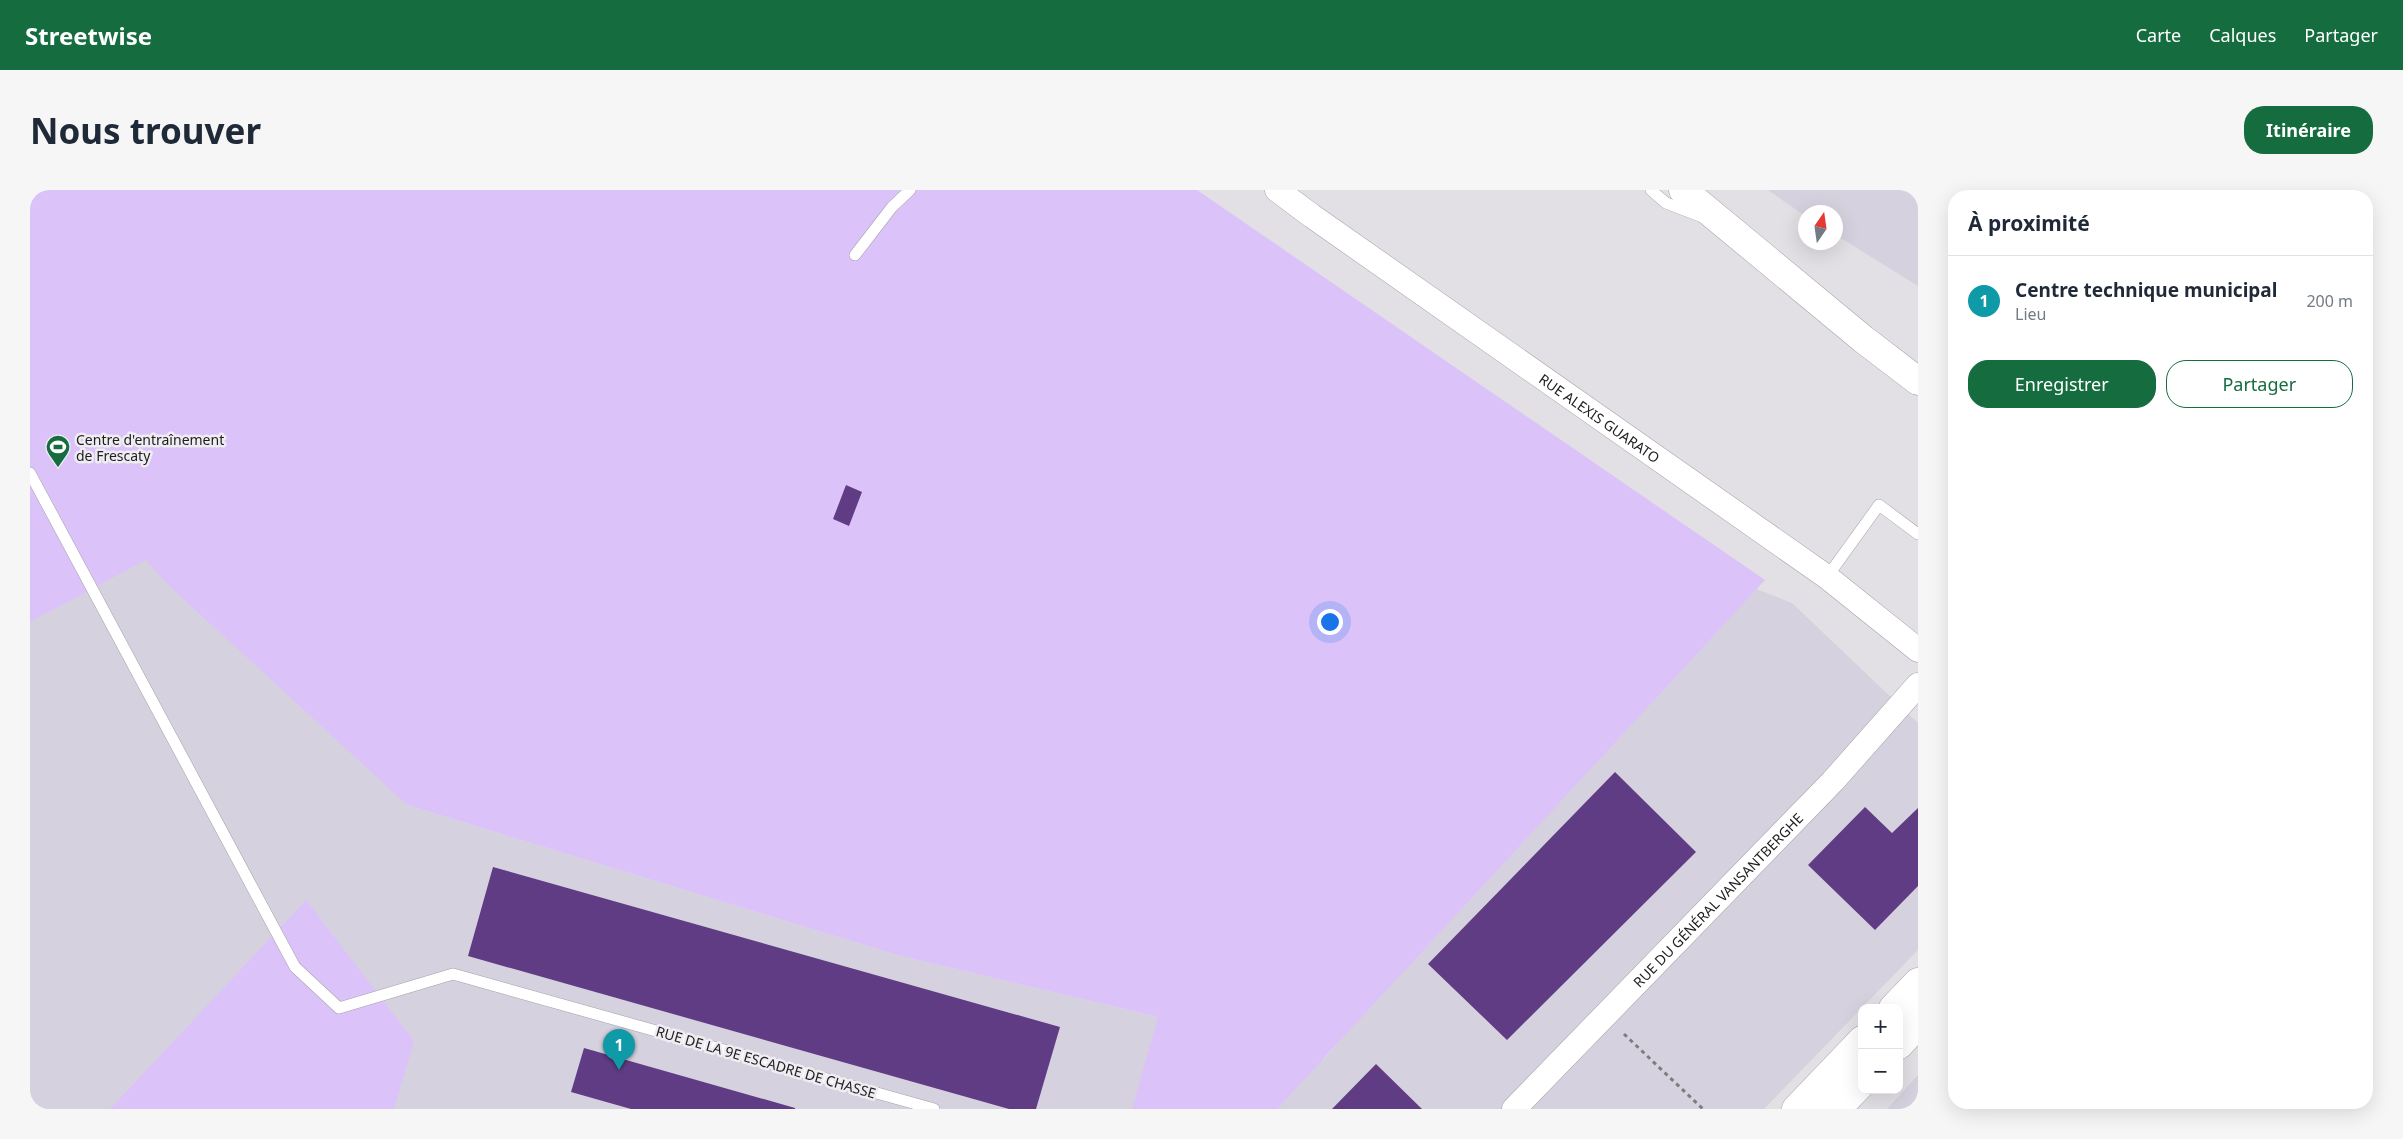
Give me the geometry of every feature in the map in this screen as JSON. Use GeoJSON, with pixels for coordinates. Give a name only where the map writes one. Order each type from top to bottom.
{"type":"FeatureCollection","features":[{"type":"Feature","properties":{"kind":"main road"},"geometry":{"type":"LineString","coordinates":[[1684,190],[1863,339],[1918,381]]}},
{"type":"Feature","properties":{"kind":"main road"},"geometry":{"type":"LineString","coordinates":[[1897,1004],[1918,982]]}},
{"type":"Feature","properties":{"kind":"main road"},"geometry":{"type":"LineString","coordinates":[[1903,1040],[1918,1025]]}},
{"type":"Feature","properties":{"kind":"main road"},"geometry":{"type":"LineString","coordinates":[[1796,1109],[1858,1044]]}},
{"type":"Feature","properties":{"kind":"main road"},"geometry":{"type":"LineString","coordinates":[[1837,1109],[1858,1087]]}},
{"type":"Feature","properties":{"kind":"street","name":"RUE ALEXIS GUARATO"},"geometry":{"type":"LineString","coordinates":[[1277,190],[1328,228],[1827,577],[1918,650]]}},
{"type":"Feature","properties":{"kind":"street","name":"RUE DU GÉNÉRAL VANSANTBERGHE"},"geometry":{"type":"LineString","coordinates":[[1514,1109],[1833,781],[1918,685]]}},
{"type":"Feature","properties":{"kind":"lane"},"geometry":{"type":"LineString","coordinates":[[856,255],[892,207],[910,190]]}},
{"type":"Feature","properties":{"kind":"lane"},"geometry":{"type":"LineString","coordinates":[[1651,190],[1666,203],[1726,226]]}},
{"type":"Feature","properties":{"kind":"lane","name":"RUE DE LA 9E ESCADRE DE CHASSE"},"geometry":{"type":"LineString","coordinates":[[30,473],[295,968],[339,1008],[453,974],[934,1109]]}},
{"type":"Feature","properties":{"kind":"lane"},"geometry":{"type":"LineString","coordinates":[[1827,577],[1879,505],[1918,534]]}},
{"type":"Feature","properties":{"kind":"lane"},"geometry":{"type":"LineString","coordinates":[[1903,1019],[1918,1004]]}},
{"type":"Feature","properties":{"kind":"lane"},"geometry":{"type":"LineString","coordinates":[[1817,1109],[1858,1066]]}},
{"type":"Feature","properties":{"kind":"path"},"geometry":{"type":"LineString","coordinates":[[1604,1016],[1703,1109]]}},
{"type":"Feature","properties":{"kind":"shaded area"},"geometry":{"type":"Polygon","coordinates":[[[30,190],[1197,190],[1765,580],[1277,1109],[1132,1109],[1158,1017],[897,955],[407,805],[167,584],[146,560],[30,622],[30,190]]]}},
{"type":"Feature","properties":{"kind":"shaded area"},"geometry":{"type":"Polygon","coordinates":[[[1768,190],[1918,190],[1918,286],[1843,239],[1843,205],[1798,205],[1798,211],[1768,190]]]}},
{"type":"Feature","properties":{"kind":"shaded area"},"geometry":{"type":"Polygon","coordinates":[[[30,367],[407,805],[897,955],[1158,1017],[1323,1060],[1476,887],[1702,568],[1792,603],[1918,723],[1918,950],[1866,1004],[1858,1004],[1858,1012],[1764,1109],[30,1109],[30,367]]]}},
{"type":"Feature","properties":{"kind":"shaded area"},"geometry":{"type":"Polygon","coordinates":[[[306,900],[414,1041],[394,1109],[110,1109],[306,900]]]}},
{"type":"Feature","properties":{"kind":"shaded area"},"geometry":{"type":"Polygon","coordinates":[[[1918,1075],[1918,1109],[1887,1109],[1901,1094],[1903,1094],[1903,1091],[1918,1075]]]}},
{"type":"Feature","properties":{"kind":"building"},"geometry":{"type":"Polygon","coordinates":[[[846,485],[862,492],[849,526],[833,519],[846,485]]]}},
{"type":"Feature","properties":{"kind":"building"},"geometry":{"type":"Polygon","coordinates":[[[1615,772],[1696,852],[1507,1040],[1428,964],[1615,772]]]}},
{"type":"Feature","properties":{"kind":"building"},"geometry":{"type":"Polygon","coordinates":[[[1865,807],[1892,833],[1918,808],[1918,886],[1875,930],[1808,865],[1865,807]]]}},
{"type":"Feature","properties":{"kind":"building"},"geometry":{"type":"Polygon","coordinates":[[[493,867],[1060,1027],[1036,1109],[1009,1109],[468,956],[493,867]]]}},
{"type":"Feature","properties":{"kind":"building"},"geometry":{"type":"Polygon","coordinates":[[[584,1048],[795,1109],[631,1109],[571,1092],[584,1048]]]}},
{"type":"Feature","properties":{"kind":"building"},"geometry":{"type":"Polygon","coordinates":[[[1376,1064],[1422,1109],[1332,1109],[1376,1064]]]}},
{"type":"Feature","properties":{"kind":"place","name":"Centre d'entraînement de Frescaty"},"geometry":{"type":"Point","coordinates":[58,468]}},
{"type":"Feature","properties":{"kind":"place","name":"Centre technique municipal"},"geometry":{"type":"Point","coordinates":[619,1070]}}]}
